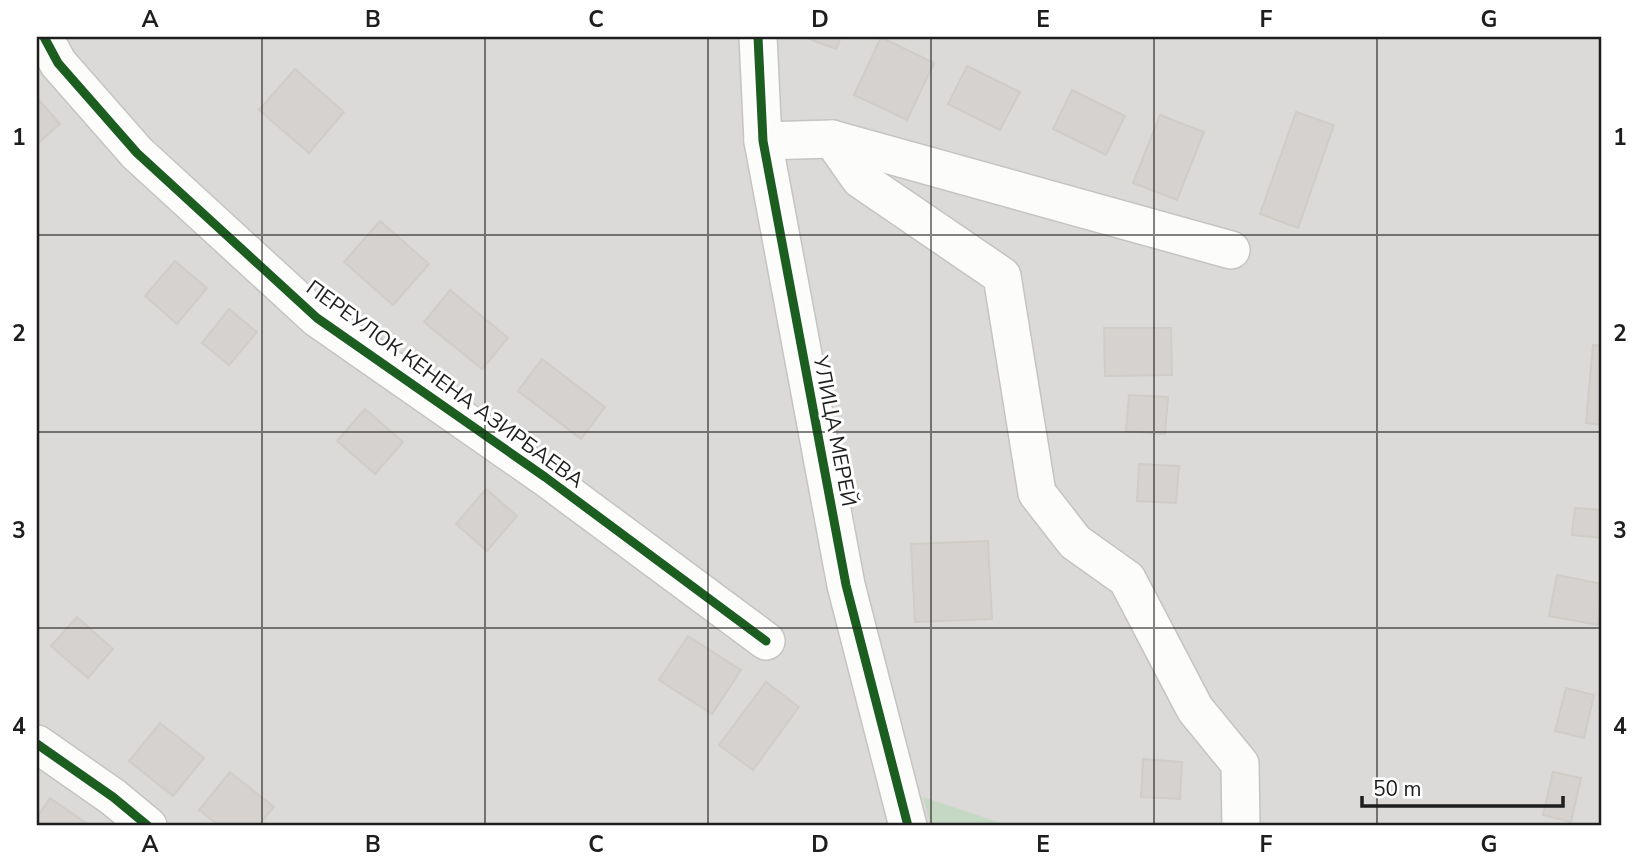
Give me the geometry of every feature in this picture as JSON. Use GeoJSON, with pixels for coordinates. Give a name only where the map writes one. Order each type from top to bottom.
{"type":"FeatureCollection","features":[{"type":"Feature","properties":{"kind":"street","name":"ПЕРЕУЛОК КЕНЕНА АЗИРБАЕВА"},"geometry":{"type":"LineString","coordinates":[[44,37],[58,63],[137,153],[317,318],[545,477],[766,641]]}},
{"type":"Feature","properties":{"kind":"street","name":"УЛИЦА МЕРЕЙ"},"geometry":{"type":"LineString","coordinates":[[758,37],[763,141],[846,585],[908,826]]}},
{"type":"Feature","properties":{"kind":"street"},"geometry":{"type":"LineString","coordinates":[[832,139],[860,178],[1002,276],[1037,493],[1075,542],[1127,579],[1195,709],[1240,764],[1241,826]]}},
{"type":"Feature","properties":{"kind":"street"},"geometry":{"type":"LineString","coordinates":[[763,141],[832,139],[1231,250]]}},
{"type":"Feature","properties":{"kind":"street"},"geometry":{"type":"LineString","coordinates":[[38,749],[113,797],[148,826]]}},
{"type":"Feature","properties":{"kind":"shaded area"},"geometry":{"type":"Polygon","coordinates":[[[37,37],[1602,37],[1602,826],[37,826],[37,37]]]}},
{"type":"Feature","properties":{"kind":"green space"},"geometry":{"type":"Polygon","coordinates":[[[923,797],[1010,826],[931,826],[923,797]]]}},
{"type":"Feature","properties":{"kind":"building"},"geometry":{"type":"Polygon","coordinates":[[[804,37],[841,37],[836,49],[804,37]]]}},
{"type":"Feature","properties":{"kind":"building"},"geometry":{"type":"Polygon","coordinates":[[[881,37],[934,63],[907,120],[854,95],[881,37]]]}},
{"type":"Feature","properties":{"kind":"building"},"geometry":{"type":"Polygon","coordinates":[[[967,66],[1020,92],[1000,130],[948,104],[967,66]]]}},
{"type":"Feature","properties":{"kind":"building"},"geometry":{"type":"Polygon","coordinates":[[[295,69],[344,112],[309,153],[259,110],[295,69]]]}},
{"type":"Feature","properties":{"kind":"building"},"geometry":{"type":"Polygon","coordinates":[[[1072,90],[1125,116],[1106,155],[1053,129],[1072,90]]]}},
{"type":"Feature","properties":{"kind":"building"},"geometry":{"type":"Polygon","coordinates":[[[37,98],[60,124],[37,144],[37,98]]]}},
{"type":"Feature","properties":{"kind":"building"},"geometry":{"type":"Polygon","coordinates":[[[1296,112],[1334,125],[1298,228],[1260,214],[1296,112]]]}},
{"type":"Feature","properties":{"kind":"building"},"geometry":{"type":"Polygon","coordinates":[[[1160,115],[1204,132],[1177,200],[1133,183],[1160,115]]]}},
{"type":"Feature","properties":{"kind":"building"},"geometry":{"type":"Polygon","coordinates":[[[380,221],[429,264],[393,305],[344,262],[380,221]]]}},
{"type":"Feature","properties":{"kind":"building"},"geometry":{"type":"Polygon","coordinates":[[[175,261],[207,288],[177,324],[145,296],[175,261]]]}},
{"type":"Feature","properties":{"kind":"building"},"geometry":{"type":"Polygon","coordinates":[[[450,290],[508,338],[482,369],[424,322],[450,290]]]}},
{"type":"Feature","properties":{"kind":"building"},"geometry":{"type":"Polygon","coordinates":[[[229,309],[257,332],[229,365],[202,343],[229,309]]]}},
{"type":"Feature","properties":{"kind":"building"},"geometry":{"type":"Polygon","coordinates":[[[1104,328],[1171,328],[1172,375],[1105,376],[1104,328]]]}},
{"type":"Feature","properties":{"kind":"building"},"geometry":{"type":"Polygon","coordinates":[[[1593,345],[1602,346],[1602,425],[1586,423],[1593,345]]]}},
{"type":"Feature","properties":{"kind":"building"},"geometry":{"type":"Polygon","coordinates":[[[542,359],[605,407],[581,439],[518,391],[542,359]]]}},
{"type":"Feature","properties":{"kind":"building"},"geometry":{"type":"Polygon","coordinates":[[[1129,395],[1168,397],[1165,434],[1126,431],[1129,395]]]}},
{"type":"Feature","properties":{"kind":"building"},"geometry":{"type":"Polygon","coordinates":[[[365,409],[403,442],[375,474],[337,441],[365,409]]]}},
{"type":"Feature","properties":{"kind":"building"},"geometry":{"type":"Polygon","coordinates":[[[1139,464],[1179,466],[1176,503],[1137,501],[1139,464]]]}},
{"type":"Feature","properties":{"kind":"building"},"geometry":{"type":"Polygon","coordinates":[[[486,489],[517,516],[487,551],[456,524],[486,489]]]}},
{"type":"Feature","properties":{"kind":"building"},"geometry":{"type":"Polygon","coordinates":[[[1575,508],[1602,510],[1602,538],[1572,535],[1575,508]]]}},
{"type":"Feature","properties":{"kind":"building"},"geometry":{"type":"Polygon","coordinates":[[[988,541],[992,619],[915,622],[911,544],[988,541]]]}},
{"type":"Feature","properties":{"kind":"building"},"geometry":{"type":"Polygon","coordinates":[[[1557,575],[1602,584],[1598,625],[1549,616],[1557,575]]]}},
{"type":"Feature","properties":{"kind":"building"},"geometry":{"type":"Polygon","coordinates":[[[77,617],[113,649],[88,678],[51,646],[77,617]]]}},
{"type":"Feature","properties":{"kind":"building"},"geometry":{"type":"Polygon","coordinates":[[[688,636],[741,670],[712,714],[659,680],[688,636]]]}},
{"type":"Feature","properties":{"kind":"building"},"geometry":{"type":"Polygon","coordinates":[[[766,682],[799,707],[753,770],[719,745],[766,682]]]}},
{"type":"Feature","properties":{"kind":"building"},"geometry":{"type":"Polygon","coordinates":[[[1566,688],[1594,695],[1584,738],[1555,731],[1566,688]]]}},
{"type":"Feature","properties":{"kind":"building"},"geometry":{"type":"Polygon","coordinates":[[[160,723],[204,758],[173,796],[129,761],[160,723]]]}},
{"type":"Feature","properties":{"kind":"building"},"geometry":{"type":"Polygon","coordinates":[[[1143,759],[1182,762],[1180,799],[1141,797],[1143,759]]]}},
{"type":"Feature","properties":{"kind":"building"},"geometry":{"type":"Polygon","coordinates":[[[230,772],[274,807],[258,826],[220,826],[199,810],[230,772]]]}},
{"type":"Feature","properties":{"kind":"building"},"geometry":{"type":"Polygon","coordinates":[[[1553,772],[1581,778],[1571,822],[1543,815],[1553,772]]]}},
{"type":"Feature","properties":{"kind":"building"},"geometry":{"type":"Polygon","coordinates":[[[50,798],[89,826],[37,826],[37,817],[50,798]]]}},
{"type":"Feature","properties":{"kind":"cycle path"},"geometry":{"type":"LineString","coordinates":[[44,37],[58,63],[137,153],[317,318],[545,477],[766,641]]}},
{"type":"Feature","properties":{"kind":"cycle path"},"geometry":{"type":"LineString","coordinates":[[758,37],[763,141],[846,585],[908,826]]}},
{"type":"Feature","properties":{"kind":"cycle path"},"geometry":{"type":"LineString","coordinates":[[37,744],[113,797],[148,826]]}}]}
